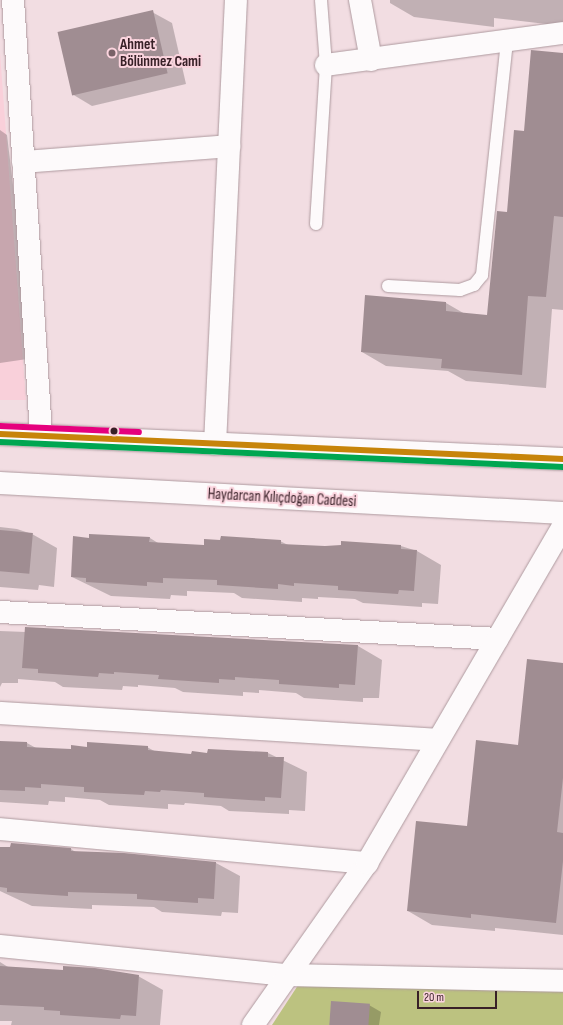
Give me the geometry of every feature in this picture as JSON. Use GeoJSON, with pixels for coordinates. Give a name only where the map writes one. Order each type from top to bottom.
{"type":"FeatureCollection","features":[{"type":"Feature","properties":{"kind":"street"},"geometry":{"type":"LineString","coordinates":[[13,0],[42,436]]}},
{"type":"Feature","properties":{"kind":"street"},"geometry":{"type":"LineString","coordinates":[[215,444],[236,0]]}},
{"type":"Feature","properties":{"kind":"street"},"geometry":{"type":"LineString","coordinates":[[360,0],[371,60]]}},
{"type":"Feature","properties":{"kind":"street"},"geometry":{"type":"LineString","coordinates":[[326,65],[507,42],[563,33]]}},
{"type":"Feature","properties":{"kind":"street"},"geometry":{"type":"LineString","coordinates":[[23,162],[229,146]]}},
{"type":"Feature","properties":{"kind":"street"},"geometry":{"type":"LineString","coordinates":[[0,434],[563,459]]}},
{"type":"Feature","properties":{"kind":"street","name":"Haydarcan Kılıçdoğan Caddesi"},"geometry":{"type":"LineString","coordinates":[[0,483],[563,513]]}},
{"type":"Feature","properties":{"kind":"street"},"geometry":{"type":"LineString","coordinates":[[253,1025],[367,863],[437,740],[563,526]]}},
{"type":"Feature","properties":{"kind":"street"},"geometry":{"type":"LineString","coordinates":[[0,612],[497,639]]}},
{"type":"Feature","properties":{"kind":"street"},"geometry":{"type":"LineString","coordinates":[[0,713],[437,740]]}},
{"type":"Feature","properties":{"kind":"street"},"geometry":{"type":"LineString","coordinates":[[0,829],[367,863]]}},
{"type":"Feature","properties":{"kind":"street"},"geometry":{"type":"LineString","coordinates":[[0,946],[287,975],[563,981]]}},
{"type":"Feature","properties":{"kind":"lane"},"geometry":{"type":"LineString","coordinates":[[316,224],[326,65],[321,0]]}},
{"type":"Feature","properties":{"kind":"lane"},"geometry":{"type":"LineString","coordinates":[[388,286],[460,290],[474,284],[482,275],[507,42]]}},
{"type":"Feature","properties":{"kind":"shaded area"},"geometry":{"type":"Polygon","coordinates":[[[0,53],[26,400],[0,400],[0,53]]]}},
{"type":"Feature","properties":{"kind":"green space"},"geometry":{"type":"Polygon","coordinates":[[[306,973],[563,986],[563,1025],[272,1025],[306,973]]]}},
{"type":"Feature","properties":{"kind":"building","name":"Ahmet Bölünmez Cami"},"geometry":{"type":"Polygon","coordinates":[[[153,10],[168,73],[72,95],[58,32],[153,10]]]}},
{"type":"Feature","properties":{"kind":"building"},"geometry":{"type":"Polygon","coordinates":[[[531,50],[563,53],[563,217],[554,216],[546,297],[528,296],[522,375],[441,368],[442,359],[361,352],[365,295],[446,302],[446,311],[487,315],[497,211],[507,212],[514,130],[524,131],[531,50]]]}},
{"type":"Feature","properties":{"kind":"building"},"geometry":{"type":"Polygon","coordinates":[[[0,530],[33,533],[29,574],[0,571],[0,530]]]}},
{"type":"Feature","properties":{"kind":"building"},"geometry":{"type":"Polygon","coordinates":[[[89,534],[150,537],[149,542],[204,545],[204,539],[220,540],[221,536],[281,540],[281,544],[325,546],[341,545],[341,541],[401,545],[401,549],[417,550],[414,591],[399,590],[398,594],[338,590],[338,586],[294,583],[294,586],[278,584],[278,589],[217,585],[217,580],[163,578],[163,583],[147,582],[147,586],[86,582],[86,578],[71,577],[73,536],[89,538],[89,534]]]}},
{"type":"Feature","properties":{"kind":"building"},"geometry":{"type":"Polygon","coordinates":[[[25,627],[358,645],[355,685],[339,684],[339,688],[279,684],[279,680],[235,677],[235,680],[219,679],[219,683],[158,679],[159,675],[114,672],[114,674],[99,673],[98,677],[38,673],[38,669],[22,668],[25,627]]]}},
{"type":"Feature","properties":{"kind":"building"},"geometry":{"type":"Polygon","coordinates":[[[527,659],[563,663],[563,778],[557,832],[563,833],[563,861],[556,923],[471,914],[471,918],[407,911],[416,821],[467,826],[476,740],[518,745],[527,659]]]}},
{"type":"Feature","properties":{"kind":"building"},"geometry":{"type":"Polygon","coordinates":[[[0,741],[27,742],[27,747],[71,749],[71,745],[87,747],[87,742],[148,746],[148,750],[191,754],[192,751],[207,753],[208,749],[268,752],[268,757],[284,757],[281,798],[265,797],[265,801],[204,797],[204,793],[161,790],[160,792],[145,791],[144,795],[84,792],[84,787],[41,784],[41,788],[25,787],[25,791],[0,790],[0,741]]]}},
{"type":"Feature","properties":{"kind":"building"},"geometry":{"type":"Polygon","coordinates":[[[11,843],[71,848],[71,851],[124,853],[216,862],[214,899],[198,898],[198,903],[137,899],[137,894],[68,892],[68,896],[7,892],[7,888],[0,887],[0,847],[10,847],[11,843]]]}},
{"type":"Feature","properties":{"kind":"building"},"geometry":{"type":"Polygon","coordinates":[[[0,966],[63,970],[63,966],[95,968],[139,975],[136,1016],[121,1015],[120,1019],[60,1015],[60,1011],[44,1010],[44,1007],[0,1005],[0,966]]]}},
{"type":"Feature","properties":{"kind":"building"},"geometry":{"type":"Polygon","coordinates":[[[331,1001],[370,1004],[368,1025],[329,1025],[331,1001]]]}},
{"type":"Feature","properties":{"kind":"transit line"},"geometry":{"type":"LineString","coordinates":[[0,426],[139,432]]}},
{"type":"Feature","properties":{"kind":"transit line"},"geometry":{"type":"LineString","coordinates":[[0,434],[563,459]]}},
{"type":"Feature","properties":{"kind":"transit line"},"geometry":{"type":"LineString","coordinates":[[0,442],[563,467]]}},
{"type":"Feature","properties":{"kind":"place","name":"Ahmet Bölünmez Cami"},"geometry":{"type":"Point","coordinates":[112,53]}}]}
